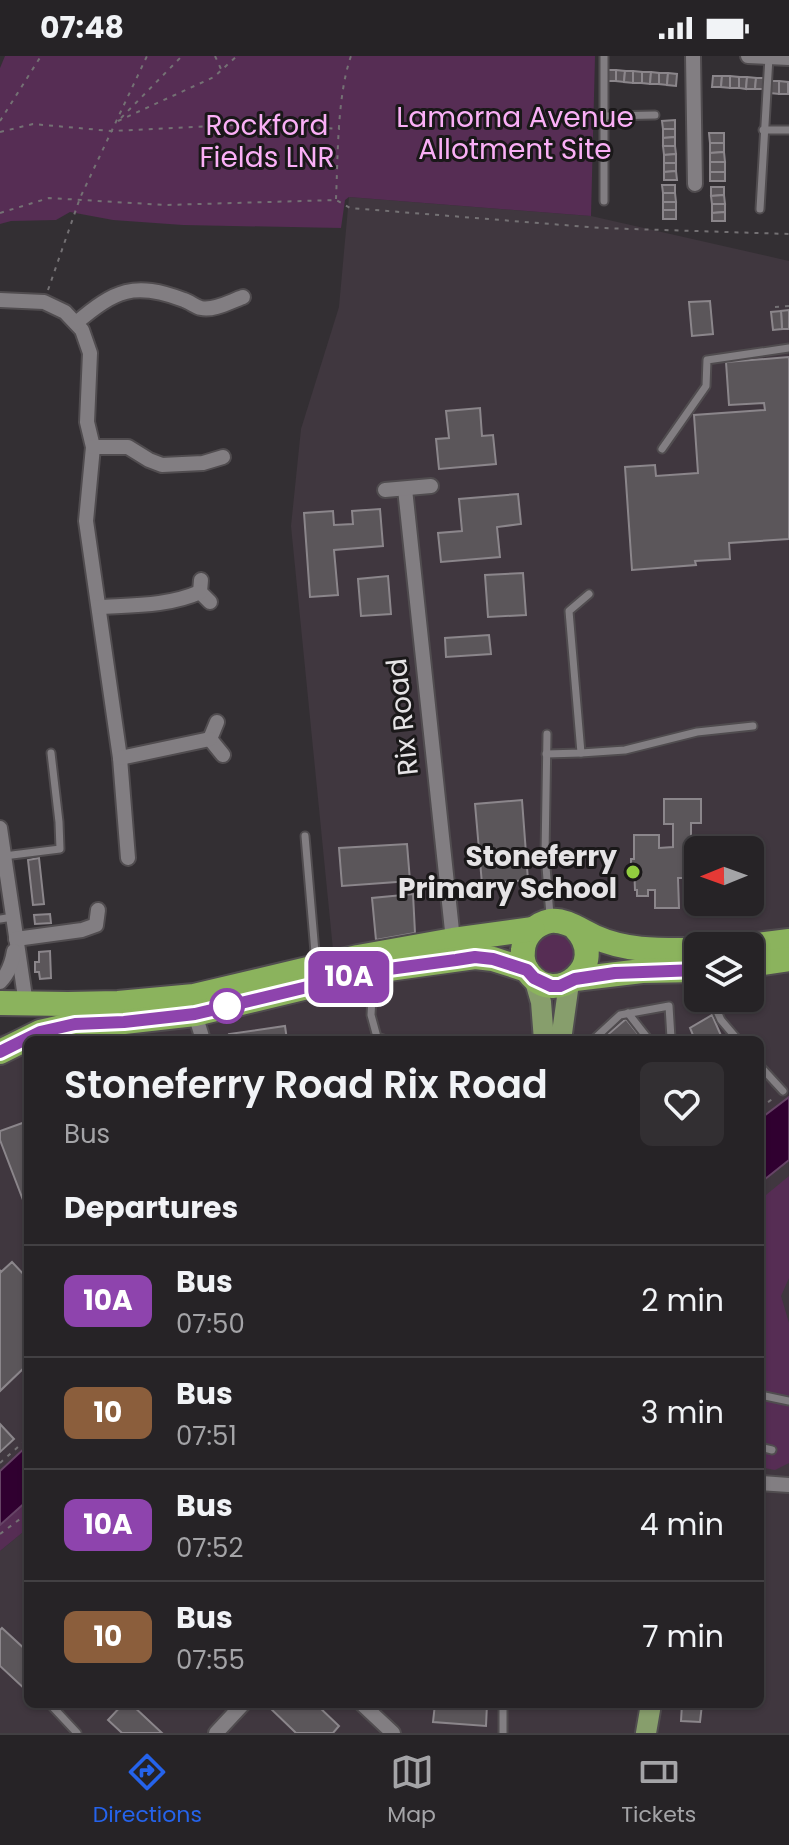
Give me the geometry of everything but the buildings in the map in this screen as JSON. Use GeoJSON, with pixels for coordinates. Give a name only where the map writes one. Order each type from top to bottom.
{"type":"FeatureCollection","features":[{"type":"Feature","properties":{"kind":"highway"},"geometry":{"type":"LineString","coordinates":[[0,1003],[118,1003],[194,996],[370,954],[559,921],[599,939],[638,949],[684,950]]}},
{"type":"Feature","properties":{"kind":"highway"},"geometry":{"type":"LineString","coordinates":[[530,974],[523,959],[523,948],[526,938],[542,925]]}},
{"type":"Feature","properties":{"kind":"highway"},"geometry":{"type":"LineString","coordinates":[[572,981],[586,963],[587,953],[586,943],[575,928]]}},
{"type":"Feature","properties":{"kind":"highway"},"geometry":{"type":"LineString","coordinates":[[764,944],[789,941]]}},
{"type":"Feature","properties":{"kind":"highway"},"geometry":{"type":"LineString","coordinates":[[32,1036],[75,1024],[195,1014],[374,971],[475,957],[493,959],[551,986],[642,971],[684,970]]}},
{"type":"Feature","properties":{"kind":"highway"},"geometry":{"type":"LineString","coordinates":[[764,963],[789,959]]}},
{"type":"Feature","properties":{"kind":"highway"},"geometry":{"type":"LineString","coordinates":[[0,1052],[24,1040]]}},
{"type":"Feature","properties":{"kind":"main road"},"geometry":{"type":"LineString","coordinates":[[530,974],[541,1002],[544,1036]]}},
{"type":"Feature","properties":{"kind":"main road"},"geometry":{"type":"LineString","coordinates":[[562,1036],[572,981]]}},
{"type":"Feature","properties":{"kind":"main road"},"geometry":{"type":"LineString","coordinates":[[640,1708],[643,1733]]}},
{"type":"Feature","properties":{"kind":"main road"},"geometry":{"type":"LineString","coordinates":[[643,1733],[650,1708]]}},
{"type":"Feature","properties":{"kind":"street"},"geometry":{"type":"LineString","coordinates":[[693,56],[695,184]]}},
{"type":"Feature","properties":{"kind":"street"},"geometry":{"type":"LineString","coordinates":[[748,56],[789,58]]}},
{"type":"Feature","properties":{"kind":"street"},"geometry":{"type":"LineString","coordinates":[[76,323],[103,300],[127,291],[152,290],[186,300],[202,309],[219,307],[243,297]]}},
{"type":"Feature","properties":{"kind":"street"},"geometry":{"type":"LineString","coordinates":[[0,300],[44,302],[65,312],[82,330],[90,353],[87,422],[93,447],[86,521],[120,758],[128,858]]}},
{"type":"Feature","properties":{"kind":"street"},"geometry":{"type":"LineString","coordinates":[[93,447],[128,447],[162,465],[203,463],[223,457]]}},
{"type":"Feature","properties":{"kind":"street"},"geometry":{"type":"LineString","coordinates":[[385,490],[431,486]]}},
{"type":"Feature","properties":{"kind":"street","name":"Rix Road"},"geometry":{"type":"LineString","coordinates":[[405,489],[453,940]]}},
{"type":"Feature","properties":{"kind":"street"},"geometry":{"type":"LineString","coordinates":[[99,607],[162,603],[204,591]]}},
{"type":"Feature","properties":{"kind":"street"},"geometry":{"type":"LineString","coordinates":[[210,739],[217,722]]}},
{"type":"Feature","properties":{"kind":"street"},"geometry":{"type":"LineString","coordinates":[[120,758],[210,739]]}},
{"type":"Feature","properties":{"kind":"street"},"geometry":{"type":"LineString","coordinates":[[210,739],[223,755]]}},
{"type":"Feature","properties":{"kind":"street"},"geometry":{"type":"LineString","coordinates":[[0,835],[7,918],[16,939],[26,1004]]}},
{"type":"Feature","properties":{"kind":"street"},"geometry":{"type":"LineString","coordinates":[[16,939],[70,932],[96,925],[98,910]]}},
{"type":"Feature","properties":{"kind":"street"},"geometry":{"type":"LineString","coordinates":[[0,982],[12,962],[16,939]]}},
{"type":"Feature","properties":{"kind":"street"},"geometry":{"type":"LineString","coordinates":[[195,1014],[202,1036]]}},
{"type":"Feature","properties":{"kind":"street"},"geometry":{"type":"LineString","coordinates":[[764,1483],[789,1485]]}},
{"type":"Feature","properties":{"kind":"street"},"geometry":{"type":"LineString","coordinates":[[216,1733],[239,1708]]}},
{"type":"Feature","properties":{"kind":"street"},"geometry":{"type":"LineString","coordinates":[[366,1708],[393,1733]]}},
{"type":"Feature","properties":{"kind":"lane"},"geometry":{"type":"LineString","coordinates":[[604,56],[604,201]]}},
{"type":"Feature","properties":{"kind":"lane"},"geometry":{"type":"LineString","coordinates":[[760,209],[769,57]]}},
{"type":"Feature","properties":{"kind":"lane"},"geometry":{"type":"LineString","coordinates":[[604,116],[655,115]]}},
{"type":"Feature","properties":{"kind":"lane"},"geometry":{"type":"LineString","coordinates":[[763,130],[789,130]]}},
{"type":"Feature","properties":{"kind":"lane"},"geometry":{"type":"LineString","coordinates":[[662,449],[706,386],[707,360],[789,348]]}},
{"type":"Feature","properties":{"kind":"lane"},"geometry":{"type":"LineString","coordinates":[[581,753],[569,611],[589,594]]}},
{"type":"Feature","properties":{"kind":"lane"},"geometry":{"type":"LineString","coordinates":[[546,754],[625,750],[697,732],[753,726]]}},
{"type":"Feature","properties":{"kind":"lane"},"geometry":{"type":"LineString","coordinates":[[542,925],[547,734]]}},
{"type":"Feature","properties":{"kind":"lane"},"geometry":{"type":"LineString","coordinates":[[4,856],[60,849],[51,753]]}},
{"type":"Feature","properties":{"kind":"lane"},"geometry":{"type":"LineString","coordinates":[[305,836],[316,967]]}},
{"type":"Feature","properties":{"kind":"lane"},"geometry":{"type":"LineString","coordinates":[[374,971],[371,1015],[377,1036]]}},
{"type":"Feature","properties":{"kind":"lane"},"geometry":{"type":"LineString","coordinates":[[598,1036],[624,1014],[669,1006],[671,1036]]}},
{"type":"Feature","properties":{"kind":"lane"},"geometry":{"type":"LineString","coordinates":[[717,1012],[735,1036]]}},
{"type":"Feature","properties":{"kind":"lane"},"geometry":{"type":"LineString","coordinates":[[624,1014],[645,1036]]}},
{"type":"Feature","properties":{"kind":"lane"},"geometry":{"type":"LineString","coordinates":[[764,1070],[783,1091]]}},
{"type":"Feature","properties":{"kind":"lane"},"geometry":{"type":"LineString","coordinates":[[764,1396],[789,1401]]}},
{"type":"Feature","properties":{"kind":"lane"},"geometry":{"type":"LineString","coordinates":[[764,1448],[772,1450]]}},
{"type":"Feature","properties":{"kind":"lane"},"geometry":{"type":"LineString","coordinates":[[54,1708],[77,1733]]}},
{"type":"Feature","properties":{"kind":"lane"},"geometry":{"type":"LineString","coordinates":[[503,1708],[503,1733]]}},
{"type":"Feature","properties":{"kind":"path"},"geometry":{"type":"LineString","coordinates":[[0,121],[41,56]]}},
{"type":"Feature","properties":{"kind":"path"},"geometry":{"type":"LineString","coordinates":[[44,302],[80,198],[147,56]]}},
{"type":"Feature","properties":{"kind":"path"},"geometry":{"type":"LineString","coordinates":[[117,121],[182,56]]}},
{"type":"Feature","properties":{"kind":"path"},"geometry":{"type":"LineString","coordinates":[[215,56],[221,70]]}},
{"type":"Feature","properties":{"kind":"path"},"geometry":{"type":"LineString","coordinates":[[117,121],[214,77],[237,56]]}},
{"type":"Feature","properties":{"kind":"path"},"geometry":{"type":"LineString","coordinates":[[336,200],[346,71],[351,56]]}},
{"type":"Feature","properties":{"kind":"path"},"geometry":{"type":"LineString","coordinates":[[0,132],[33,124],[111,131],[255,124],[340,129]]}},
{"type":"Feature","properties":{"kind":"path"},"geometry":{"type":"LineString","coordinates":[[0,213],[49,198],[165,205],[336,200],[350,208],[601,228],[789,234]]}},
{"type":"Feature","properties":{"kind":"path"},"geometry":{"type":"LineString","coordinates":[[775,307],[789,306]]}},
{"type":"Feature","properties":{"kind":"path"},"geometry":{"type":"LineString","coordinates":[[0,1463],[24,1442]]}},
{"type":"Feature","properties":{"kind":"path"},"geometry":{"type":"LineString","coordinates":[[0,1534],[24,1516]]}},
{"type":"Feature","properties":{"kind":"shaded area"},"geometry":{"type":"Polygon","coordinates":[[[349,197],[591,216],[789,261],[789,1097],[764,1116],[764,1036],[24,1036],[24,1449],[0,1471],[0,1035],[69,1015],[335,970],[291,526],[301,429],[339,307],[349,197]]]}},
{"type":"Feature","properties":{"kind":"shaded area"},"geometry":{"type":"Polygon","coordinates":[[[789,1097],[789,1160],[764,1180],[764,1116],[789,1097]]]}},
{"type":"Feature","properties":{"kind":"shaded area"},"geometry":{"type":"Polygon","coordinates":[[[789,1160],[789,1733],[0,1733],[0,1551],[24,1531],[24,1708],[764,1708],[764,1180],[789,1160]]]}},
{"type":"Feature","properties":{"kind":"shaded area"},"geometry":{"type":"Polygon","coordinates":[[[24,1449],[24,1504],[0,1525],[0,1471],[24,1449]]]}},
{"type":"Feature","properties":{"kind":"green space","name":"Rockford Fields LNR"},"geometry":{"type":"Polygon","coordinates":[[[5,56],[595,56],[591,216],[349,197],[345,200],[341,228],[183,225],[113,220],[70,212],[56,220],[0,224],[0,68],[5,56]]]}},
{"type":"Feature","properties":{"kind":"green space"},"geometry":{"type":"Polygon","coordinates":[[[561,929],[580,949],[569,974],[543,975],[530,953],[534,939],[561,929]]]}},
{"type":"Feature","properties":{"kind":"green space"},"geometry":{"type":"Polygon","coordinates":[[[789,1176],[789,1278],[781,1296],[789,1323],[789,1463],[775,1470],[764,1468],[764,1197],[789,1176]]]}},
{"type":"Feature","properties":{"kind":"green space"},"geometry":{"type":"Polygon","coordinates":[[[24,1504],[24,1531],[0,1551],[0,1525],[24,1504]]]}},
{"type":"Feature","properties":{"kind":"bus line","name":"10A"},"geometry":{"type":"LineString","coordinates":[[32,1036],[75,1024],[195,1014],[374,971],[475,957],[493,959],[527,970],[534,978],[551,986],[596,975],[684,970]]}},
{"type":"Feature","properties":{"kind":"bus line","name":"10A"},"geometry":{"type":"LineString","coordinates":[[0,1052],[24,1040]]}},
{"type":"Feature","properties":{"kind":"place","name":"Stoneferry Primary School"},"geometry":{"type":"Point","coordinates":[633,872]}},
{"type":"Feature","properties":{"kind":"park label","name":"Lamorna Avenue Allotment Site"},"geometry":{"type":"Point","coordinates":[515,133]}}]}
